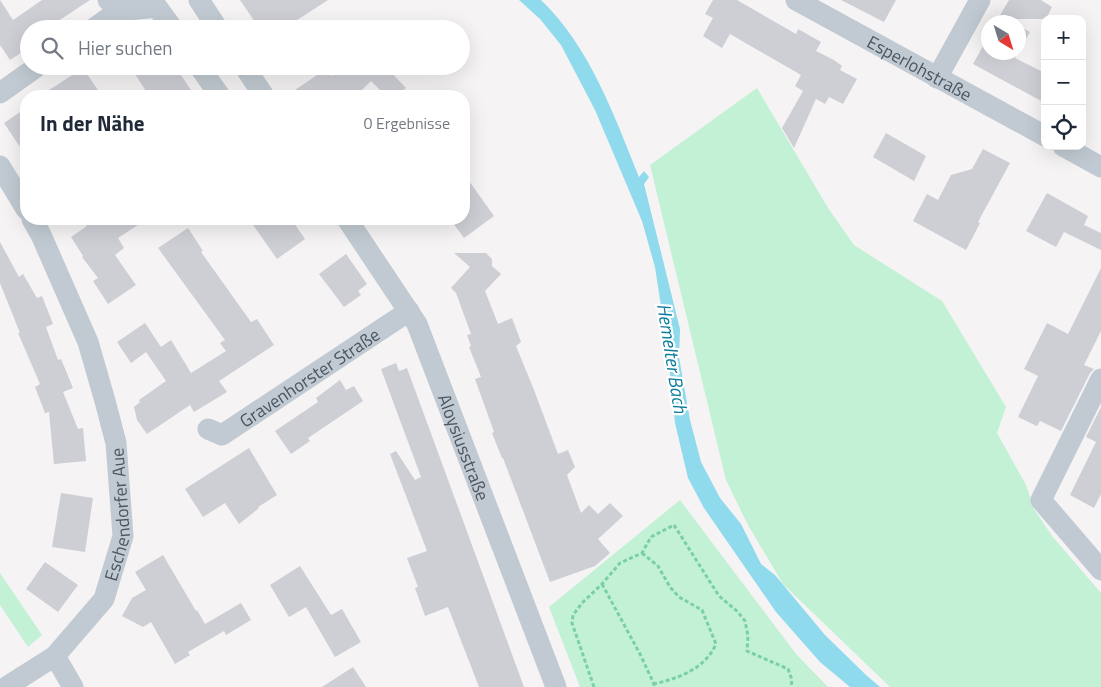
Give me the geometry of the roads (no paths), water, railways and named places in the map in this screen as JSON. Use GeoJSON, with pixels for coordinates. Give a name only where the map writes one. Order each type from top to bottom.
{"type":"FeatureCollection","features":[{"type":"Feature","properties":{"kind":"street"},"geometry":{"type":"LineString","coordinates":[[199,0],[212,20]]}},
{"type":"Feature","properties":{"kind":"street","name":"Esperlohstraße"},"geometry":{"type":"LineString","coordinates":[[796,0],[1041,134]]}},
{"type":"Feature","properties":{"kind":"street"},"geometry":{"type":"LineString","coordinates":[[937,78],[980,0]]}},
{"type":"Feature","properties":{"kind":"street"},"geometry":{"type":"LineString","coordinates":[[100,20],[113,5],[159,3],[168,20]]}},
{"type":"Feature","properties":{"kind":"street"},"geometry":{"type":"LineString","coordinates":[[0,93],[25,75]]}},
{"type":"Feature","properties":{"kind":"street"},"geometry":{"type":"LineString","coordinates":[[205,75],[216,90]]}},
{"type":"Feature","properties":{"kind":"street"},"geometry":{"type":"LineString","coordinates":[[250,75],[260,90]]}},
{"type":"Feature","properties":{"kind":"street"},"geometry":{"type":"LineString","coordinates":[[1070,150],[1101,167]]}},
{"type":"Feature","properties":{"kind":"street"},"geometry":{"type":"LineString","coordinates":[[0,166],[20,200]]}},
{"type":"Feature","properties":{"kind":"street","name":"Eschendorfer Aue"},"geometry":{"type":"LineString","coordinates":[[6,687],[55,656],[104,599],[122,536],[116,443],[105,401],[88,342],[42,235],[36,225]]}},
{"type":"Feature","properties":{"kind":"street","name":"Aloysiusstraße"},"geometry":{"type":"LineString","coordinates":[[351,225],[417,324],[556,687]]}},
{"type":"Feature","properties":{"kind":"street","name":"Gravenhorster Straße"},"geometry":{"type":"LineString","coordinates":[[208,428],[222,435],[409,311]]}},
{"type":"Feature","properties":{"kind":"street"},"geometry":{"type":"LineString","coordinates":[[1101,379],[1042,500],[1101,570]]}},
{"type":"Feature","properties":{"kind":"street"},"geometry":{"type":"LineString","coordinates":[[55,656],[72,687]]}},
{"type":"Feature","properties":{"kind":"water","name":"Hemelter Bach"},"geometry":{"type":"Polygon","coordinates":[[[519,0],[541,0],[573,39],[587,60],[610,106],[639,177],[644,171],[649,177],[644,184],[680,329],[679,357],[690,420],[701,462],[720,498],[741,524],[761,564],[775,575],[825,635],[880,687],[850,687],[820,662],[776,612],[704,508],[688,478],[675,423],[667,345],[655,267],[642,221],[595,110],[561,45],[540,19],[519,0]]]}}]}
